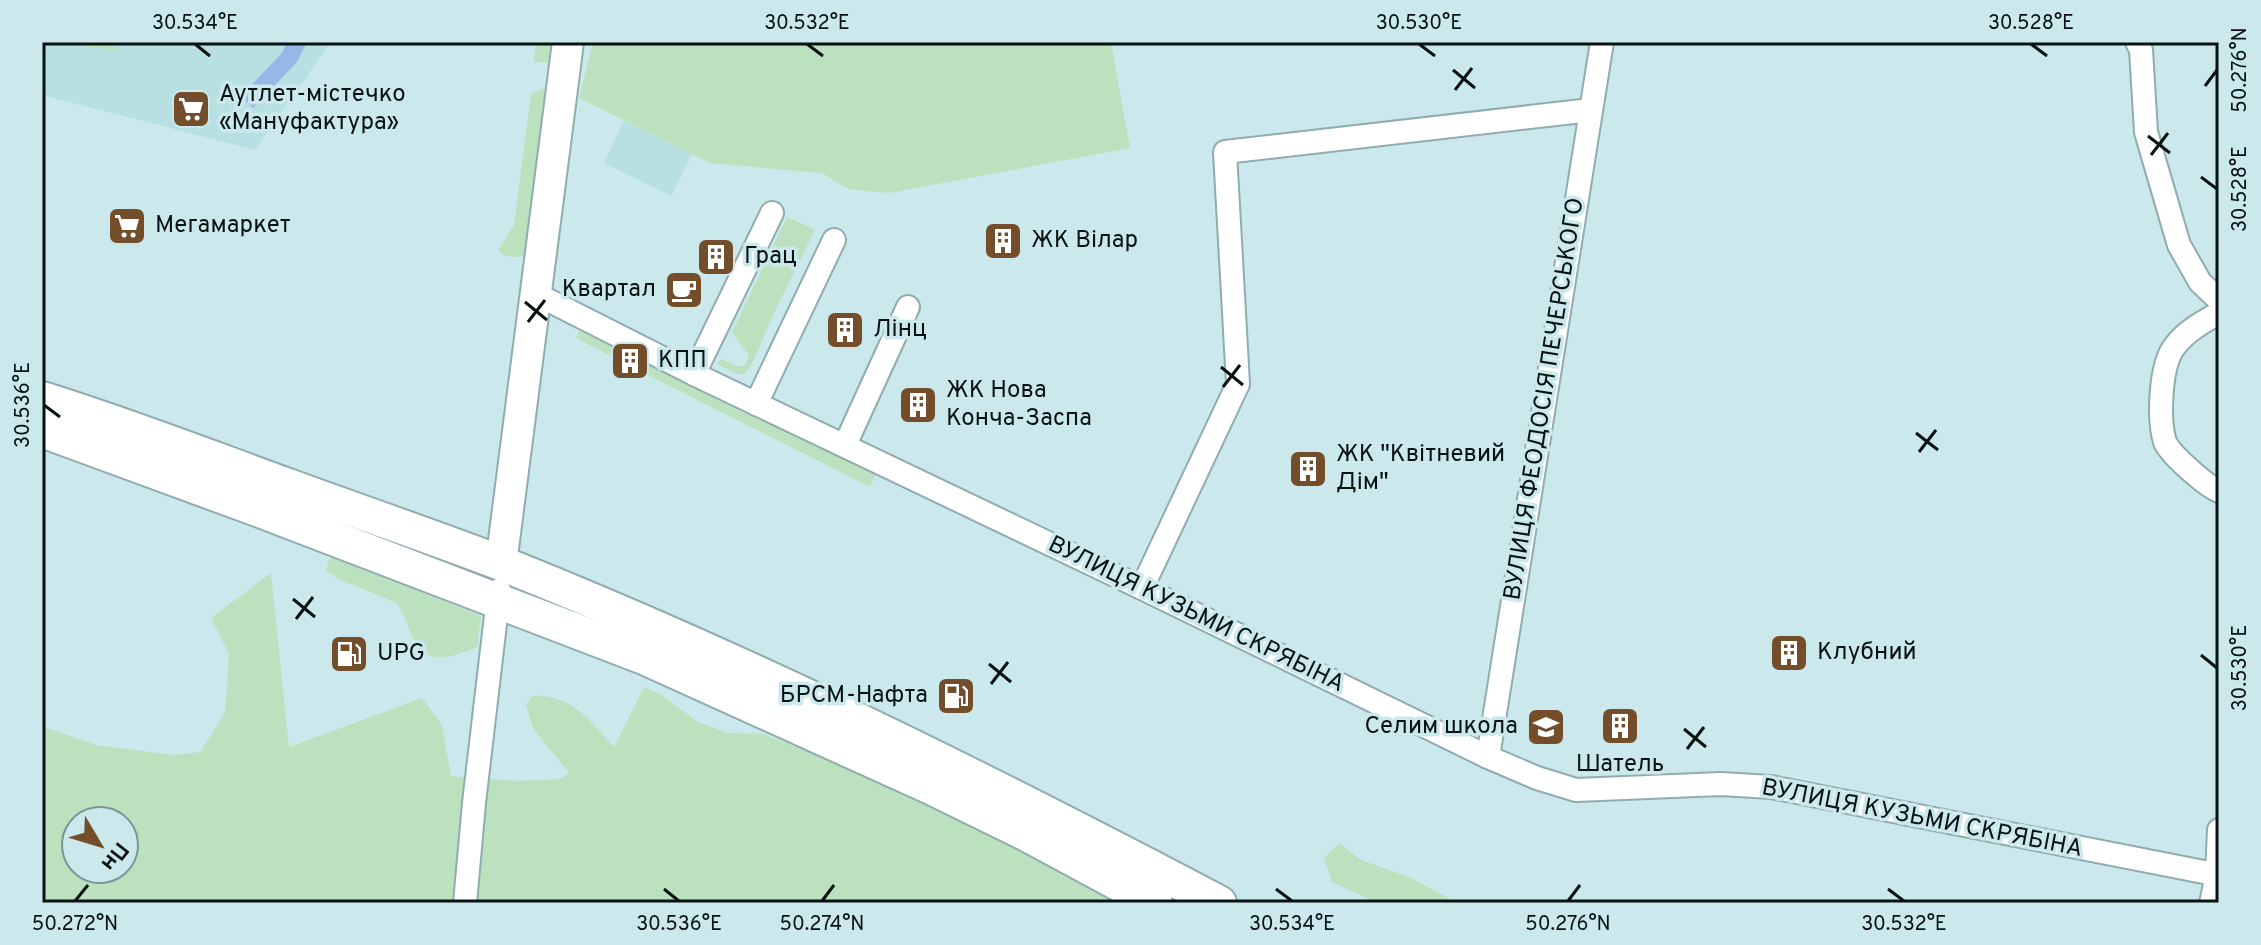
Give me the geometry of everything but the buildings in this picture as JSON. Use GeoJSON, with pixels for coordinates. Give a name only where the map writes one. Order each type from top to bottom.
{"type":"FeatureCollection","features":[{"type":"Feature","properties":{"kind":"main road"},"geometry":{"type":"LineString","coordinates":[[42,399],[125,425],[501,564],[700,647],[983,780],[1219,903]]}},
{"type":"Feature","properties":{"kind":"main road"},"geometry":{"type":"LineString","coordinates":[[42,430],[644,657],[931,787],[1027,834],[1155,903]]}},
{"type":"Feature","properties":{"kind":"street"},"geometry":{"type":"LineString","coordinates":[[465,903],[501,564],[568,42]]}},
{"type":"Feature","properties":{"kind":"street","name":"ВУЛИЦЯ ФЕОДОСІЯ ПЕЧЕРСЬКОГО"},"geometry":{"type":"LineString","coordinates":[[1488,757],[1602,42]]}},
{"type":"Feature","properties":{"kind":"street"},"geometry":{"type":"LineString","coordinates":[[2137,42],[2141,50],[2146,132],[2179,245],[2200,282],[2219,300]]}},
{"type":"Feature","properties":{"kind":"street"},"geometry":{"type":"LineString","coordinates":[[1142,588],[1238,384],[1225,152],[1591,110]]}},
{"type":"Feature","properties":{"kind":"street"},"geometry":{"type":"LineString","coordinates":[[694,374],[772,213]]}},
{"type":"Feature","properties":{"kind":"street"},"geometry":{"type":"LineString","coordinates":[[756,404],[834,240]]}},
{"type":"Feature","properties":{"kind":"street","name":"ВУЛИЦЯ КУЗЬМИ СКРЯБІНА"},"geometry":{"type":"LineString","coordinates":[[536,294],[756,404],[1537,778],[1576,790],[1721,784],[1771,787],[2218,875]]}},
{"type":"Feature","properties":{"kind":"street"},"geometry":{"type":"LineString","coordinates":[[845,445],[908,307]]}},
{"type":"Feature","properties":{"kind":"street"},"geometry":{"type":"LineString","coordinates":[[2219,313],[2197,326],[2173,347],[2163,376],[2160,405],[2166,444],[2192,472],[2219,491]]}},
{"type":"Feature","properties":{"kind":"street"},"geometry":{"type":"LineString","coordinates":[[2211,903],[2218,875],[2219,830]]}},
{"type":"Feature","properties":{"kind":"shaded area","name":"Аутлет-містечко «Мануфактура»"},"geometry":{"type":"Polygon","coordinates":[[[42,42],[331,42],[255,150],[42,95],[42,42]]]}},
{"type":"Feature","properties":{"kind":"shaded area"},"geometry":{"type":"Polygon","coordinates":[[[624,121],[692,154],[671,196],[604,163],[624,121]]]}},
{"type":"Feature","properties":{"kind":"green space"},"geometry":{"type":"Polygon","coordinates":[[[44,42],[108,42],[119,50],[44,42]]]}},
{"type":"Feature","properties":{"kind":"green space"},"geometry":{"type":"Polygon","coordinates":[[[536,42],[551,42],[548,63],[534,62],[536,42]]]}},
{"type":"Feature","properties":{"kind":"green space"},"geometry":{"type":"Polygon","coordinates":[[[593,42],[1111,42],[1130,148],[889,193],[848,189],[822,173],[710,163],[579,98],[593,42]]]}},
{"type":"Feature","properties":{"kind":"green space"},"geometry":{"type":"Polygon","coordinates":[[[542,88],[547,92],[527,254],[512,257],[498,250],[514,225],[531,94],[542,88]]]}},
{"type":"Feature","properties":{"kind":"green space"},"geometry":{"type":"Polygon","coordinates":[[[787,217],[815,230],[753,362],[745,374],[737,374],[717,364],[721,359],[739,367],[746,364],[749,356],[732,332],[787,217]]]}},
{"type":"Feature","properties":{"kind":"green space"},"geometry":{"type":"Polygon","coordinates":[[[579,331],[623,352],[619,360],[576,338],[579,331]]]}},
{"type":"Feature","properties":{"kind":"green space"},"geometry":{"type":"Polygon","coordinates":[[[640,361],[877,471],[870,487],[636,369],[640,361]]]}},
{"type":"Feature","properties":{"kind":"green space"},"geometry":{"type":"Polygon","coordinates":[[[334,557],[481,616],[477,647],[447,657],[422,651],[396,603],[326,571],[329,559],[334,557]]]}},
{"type":"Feature","properties":{"kind":"green space"},"geometry":{"type":"Polygon","coordinates":[[[271,573],[289,747],[422,698],[442,725],[451,776],[518,781],[560,779],[569,773],[533,728],[526,705],[533,696],[546,696],[569,704],[614,747],[644,687],[660,694],[698,722],[728,733],[763,734],[826,758],[988,835],[1120,903],[42,903],[42,726],[96,745],[174,755],[200,752],[225,713],[229,654],[211,618],[271,573]]]}},
{"type":"Feature","properties":{"kind":"green space"},"geometry":{"type":"Polygon","coordinates":[[[1339,843],[1361,860],[1409,877],[1458,903],[1378,903],[1332,882],[1324,858],[1339,843]]]}},
{"type":"Feature","properties":{"kind":"water"},"geometry":{"type":"Polygon","coordinates":[[[287,42],[307,42],[297,62],[253,108],[241,96],[282,53],[287,42]]]}},
{"type":"Feature","properties":{"kind":"place","name":"Аутлет-містечко «Мануфактура»"},"geometry":{"type":"Point","coordinates":[191,109]}},
{"type":"Feature","properties":{"kind":"place","name":"Мегамаркет"},"geometry":{"type":"Point","coordinates":[127,226]}},
{"type":"Feature","properties":{"kind":"place","name":"ЖК Вілар"},"geometry":{"type":"Point","coordinates":[1003,241]}},
{"type":"Feature","properties":{"kind":"place","name":"Грац"},"geometry":{"type":"Point","coordinates":[716,257]}},
{"type":"Feature","properties":{"kind":"place","name":"Квартал"},"geometry":{"type":"Point","coordinates":[684,290]}},
{"type":"Feature","properties":{"kind":"place","name":"Лінц"},"geometry":{"type":"Point","coordinates":[845,330]}},
{"type":"Feature","properties":{"kind":"place","name":"КПП"},"geometry":{"type":"Point","coordinates":[630,361]}},
{"type":"Feature","properties":{"kind":"place","name":"ЖК Нова Конча-Заспа"},"geometry":{"type":"Point","coordinates":[918,405]}},
{"type":"Feature","properties":{"kind":"place","name":"ЖК \"Квітневий Дім\""},"geometry":{"type":"Point","coordinates":[1308,469]}},
{"type":"Feature","properties":{"kind":"place","name":"Клубний"},"geometry":{"type":"Point","coordinates":[1789,653]}},
{"type":"Feature","properties":{"kind":"place","name":"UPG"},"geometry":{"type":"Point","coordinates":[349,654]}},
{"type":"Feature","properties":{"kind":"place","name":"БРСМ-Нафта"},"geometry":{"type":"Point","coordinates":[956,696]}},
{"type":"Feature","properties":{"kind":"place","name":"Шатель"},"geometry":{"type":"Point","coordinates":[1620,726]}},
{"type":"Feature","properties":{"kind":"place","name":"Селим школа"},"geometry":{"type":"Point","coordinates":[1546,727]}}]}
